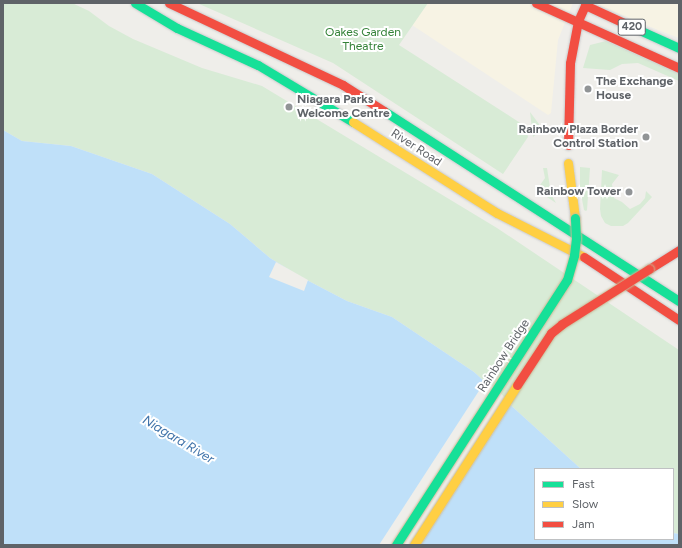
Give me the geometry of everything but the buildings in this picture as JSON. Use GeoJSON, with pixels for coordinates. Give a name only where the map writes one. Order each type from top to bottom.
{"type":"FeatureCollection","features":[{"type":"Feature","properties":{"kind":"main road","name":"River Road"},"geometry":{"type":"LineString","coordinates":[[135,3],[177,28],[258,64],[497,213],[583,257],[679,320]]}},
{"type":"Feature","properties":{"kind":"main road","name":"River Road"},"geometry":{"type":"LineString","coordinates":[[169,3],[343,85],[679,301]]}},
{"type":"Feature","properties":{"kind":"main road"},"geometry":{"type":"LineString","coordinates":[[536,3],[679,68]]}},
{"type":"Feature","properties":{"kind":"main road"},"geometry":{"type":"LineString","coordinates":[[568,145],[570,63],[582,4]]}},
{"type":"Feature","properties":{"kind":"main road","name":"420"},"geometry":{"type":"LineString","coordinates":[[582,4],[679,48]]}},
{"type":"Feature","properties":{"kind":"main road","name":"Rainbow Bridge"},"geometry":{"type":"LineString","coordinates":[[396,545],[567,280],[574,255],[576,238],[568,164]]}},
{"type":"Feature","properties":{"kind":"main road"},"geometry":{"type":"LineString","coordinates":[[414,545],[551,333],[562,324],[679,250]]}},
{"type":"Feature","properties":{"kind":"shaded area"},"geometry":{"type":"Polygon","coordinates":[[[428,3],[573,3],[558,40],[551,113],[548,115],[412,25],[428,3]]]}},
{"type":"Feature","properties":{"kind":"shaded area"},"geometry":{"type":"Polygon","coordinates":[[[594,3],[679,3],[679,38],[658,30],[594,3]]]}},
{"type":"Feature","properties":{"kind":"green space"},"geometry":{"type":"Polygon","coordinates":[[[3,3],[72,3],[89,11],[109,26],[133,39],[202,68],[262,86],[497,228],[679,350],[679,534],[674,533],[674,468],[580,468],[474,372],[392,317],[347,301],[301,277],[270,258],[230,224],[152,174],[71,146],[22,141],[3,130],[3,3]]]}},
{"type":"Feature","properties":{"kind":"green space","name":"Oakes Garden Theatre"},"geometry":{"type":"Polygon","coordinates":[[[197,3],[428,3],[399,45],[525,126],[528,137],[503,174],[333,63],[197,3]]]}},
{"type":"Feature","properties":{"kind":"green space"},"geometry":{"type":"Polygon","coordinates":[[[606,41],[679,73],[679,81],[638,63],[622,64],[610,70],[583,68],[590,45],[606,41]]]}},
{"type":"Feature","properties":{"kind":"green space"},"geometry":{"type":"Polygon","coordinates":[[[530,112],[539,124],[539,132],[533,137],[530,112]]]}},
{"type":"Feature","properties":{"kind":"green space"},"geometry":{"type":"Polygon","coordinates":[[[580,167],[590,168],[586,211],[584,210],[580,189],[580,167]]]}},
{"type":"Feature","properties":{"kind":"green space"},"geometry":{"type":"Polygon","coordinates":[[[543,168],[547,168],[551,194],[556,203],[538,191],[538,188],[545,178],[543,168]]]}},
{"type":"Feature","properties":{"kind":"green space"},"geometry":{"type":"Polygon","coordinates":[[[602,170],[619,175],[612,184],[614,198],[622,202],[630,209],[640,204],[645,198],[646,191],[652,197],[628,223],[623,226],[611,226],[605,223],[601,216],[602,170]]]}},
{"type":"Feature","properties":{"kind":"water","name":"Niagara River"},"geometry":{"type":"Polygon","coordinates":[[[3,130],[22,141],[71,146],[152,174],[230,224],[270,258],[301,277],[347,301],[392,317],[474,372],[580,468],[534,468],[534,540],[674,540],[674,533],[679,534],[679,545],[3,545],[3,130]]]}},
{"type":"Feature","properties":{"kind":"pier"},"geometry":{"type":"Polygon","coordinates":[[[276,262],[308,280],[304,291],[269,277],[276,262]]]}},
{"type":"Feature","properties":{"kind":"pier"},"geometry":{"type":"Polygon","coordinates":[[[486,380],[512,404],[421,545],[379,545],[486,380]]]}},
{"type":"Feature","properties":{"kind":"traffic: fast"},"geometry":{"type":"LineString","coordinates":[[135,3],[177,28],[258,65],[353,122]]}},
{"type":"Feature","properties":{"kind":"traffic: fast"},"geometry":{"type":"LineString","coordinates":[[626,24],[679,48]]}},
{"type":"Feature","properties":{"kind":"traffic: fast"},"geometry":{"type":"LineString","coordinates":[[384,111],[679,301]]}},
{"type":"Feature","properties":{"kind":"traffic: fast"},"geometry":{"type":"LineString","coordinates":[[396,545],[567,280],[574,255],[576,238],[575,218]]}},
{"type":"Feature","properties":{"kind":"traffic: slow"},"geometry":{"type":"LineString","coordinates":[[353,122],[497,213],[584,257]]}},
{"type":"Feature","properties":{"kind":"traffic: slow"},"geometry":{"type":"LineString","coordinates":[[568,163],[575,218]]}},
{"type":"Feature","properties":{"kind":"traffic: slow"},"geometry":{"type":"LineString","coordinates":[[414,545],[517,385]]}},
{"type":"Feature","properties":{"kind":"traffic: jam"},"geometry":{"type":"LineString","coordinates":[[169,3],[343,85],[384,111]]}},
{"type":"Feature","properties":{"kind":"traffic: jam"},"geometry":{"type":"LineString","coordinates":[[536,3],[679,68]]}},
{"type":"Feature","properties":{"kind":"traffic: jam"},"geometry":{"type":"LineString","coordinates":[[568,145],[570,63],[578,21],[585,5],[626,24]]}},
{"type":"Feature","properties":{"kind":"traffic: jam"},"geometry":{"type":"LineString","coordinates":[[649,269],[679,250]]}},
{"type":"Feature","properties":{"kind":"traffic: jam"},"geometry":{"type":"LineString","coordinates":[[584,257],[679,320]]}},
{"type":"Feature","properties":{"kind":"traffic: jam"},"geometry":{"type":"LineString","coordinates":[[517,385],[551,333],[562,324],[649,269]]}},
{"type":"Feature","properties":{"kind":"place","name":"The Exchange House"},"geometry":{"type":"Point","coordinates":[588,89]}},
{"type":"Feature","properties":{"kind":"place","name":"Niagara Parks Welcome Centre"},"geometry":{"type":"Point","coordinates":[289,107]}},
{"type":"Feature","properties":{"kind":"place","name":"Rainbow Plaza Border Control Station"},"geometry":{"type":"Point","coordinates":[646,137]}},
{"type":"Feature","properties":{"kind":"place","name":"Rainbow Tower"},"geometry":{"type":"Point","coordinates":[629,192]}}]}
